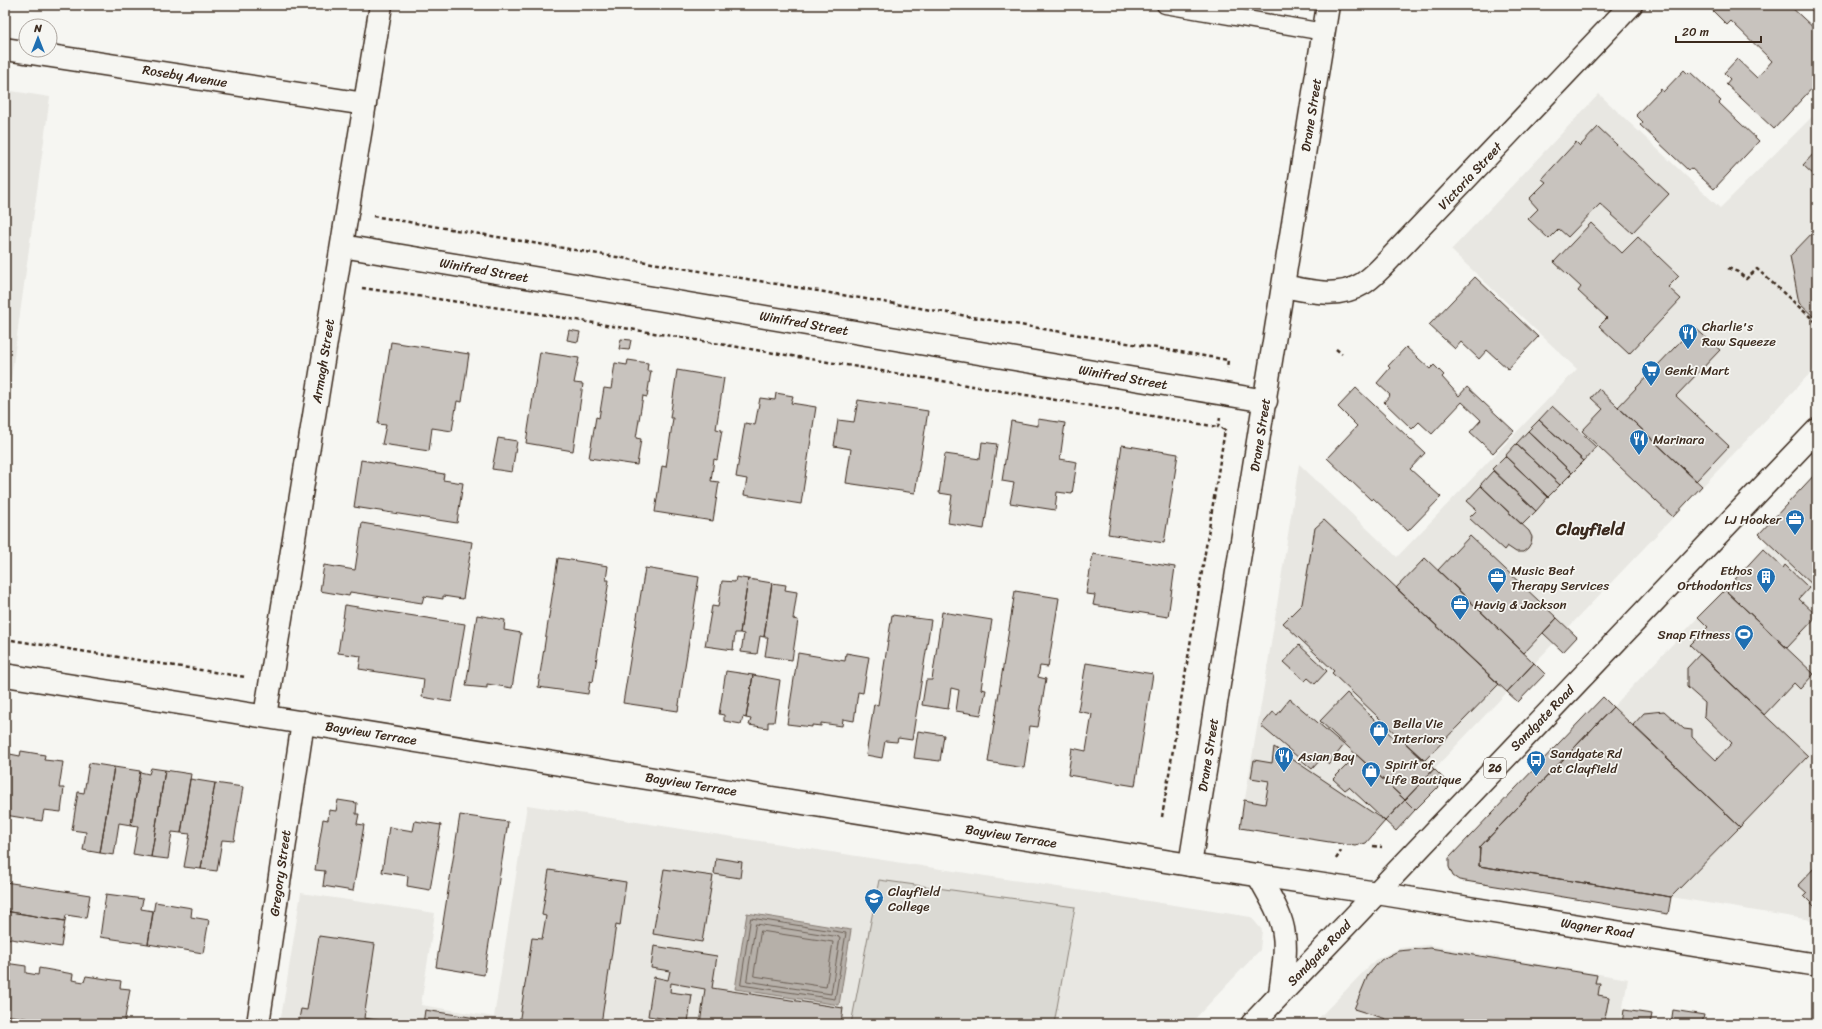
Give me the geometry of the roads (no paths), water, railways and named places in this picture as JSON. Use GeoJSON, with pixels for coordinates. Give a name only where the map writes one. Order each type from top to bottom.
{"type":"FeatureCollection","features":[{"type":"Feature","properties":{"kind":"main road","name":"Armagh Street"},"geometry":{"type":"LineString","coordinates":[[265,716],[381,5]]}},
{"type":"Feature","properties":{"kind":"main road","name":"Drane Street"},"geometry":{"type":"LineString","coordinates":[[1190,865],[1266,401],[1328,5]]}},
{"type":"Feature","properties":{"kind":"main road","name":"Victoria Street"},"geometry":{"type":"LineString","coordinates":[[1283,286],[1338,293],[1349,291],[1363,284],[1381,268],[1631,5]]}},
{"type":"Feature","properties":{"kind":"main road","name":"Roseby Avenue"},"geometry":{"type":"LineString","coordinates":[[5,49],[365,104]]}},
{"type":"Feature","properties":{"kind":"main road","name":"Winifred Street"},"geometry":{"type":"LineString","coordinates":[[342,246],[1266,401]]}},
{"type":"Feature","properties":{"kind":"main road","name":"Sandgate Road"},"geometry":{"type":"LineString","coordinates":[[1252,1024],[1817,430]]}},
{"type":"Feature","properties":{"kind":"main road","name":"Bayview Terrace"},"geometry":{"type":"LineString","coordinates":[[5,676],[303,722],[1190,865],[1376,893]]}},
{"type":"Feature","properties":{"kind":"main road","name":"Gregory Street"},"geometry":{"type":"LineString","coordinates":[[258,1024],[303,722]]}},
{"type":"Feature","properties":{"kind":"main road"},"geometry":{"type":"LineString","coordinates":[[1258,875],[1278,915],[1284,934],[1285,947],[1280,994]]}},
{"type":"Feature","properties":{"kind":"main road","name":"Wagner Road"},"geometry":{"type":"LineString","coordinates":[[1376,893],[1817,965]]}},
{"type":"Feature","properties":{"kind":"lane"},"geometry":{"type":"LineString","coordinates":[[1165,5],[1324,32]]}},
{"type":"Feature","properties":{"kind":"water"},"geometry":{"type":"Polygon","coordinates":[[[747,913],[851,930],[839,1005],[735,989],[747,913]]]}},
{"type":"Feature","properties":{"kind":"place","name":"Charlie's Raw Squeeze"},"geometry":{"type":"Point","coordinates":[1688,350]}},
{"type":"Feature","properties":{"kind":"place","name":"Genki Mart"},"geometry":{"type":"Point","coordinates":[1651,387]}},
{"type":"Feature","properties":{"kind":"place","name":"Marinara"},"geometry":{"type":"Point","coordinates":[1639,456]}},
{"type":"Feature","properties":{"kind":"place","name":"LJ Hooker"},"geometry":{"type":"Point","coordinates":[1795,536]}},
{"type":"Feature","properties":{"kind":"place","name":"Music Beat Therapy Services"},"geometry":{"type":"Point","coordinates":[1497,594]}},
{"type":"Feature","properties":{"kind":"place","name":"Ethos Orthodontics"},"geometry":{"type":"Point","coordinates":[1766,594]}},
{"type":"Feature","properties":{"kind":"place","name":"Havig & Jackson"},"geometry":{"type":"Point","coordinates":[1460,621]}},
{"type":"Feature","properties":{"kind":"place","name":"Snap Fitness"},"geometry":{"type":"Point","coordinates":[1744,651]}},
{"type":"Feature","properties":{"kind":"place","name":"Bella Vie Interiors"},"geometry":{"type":"Point","coordinates":[1379,747]}},
{"type":"Feature","properties":{"kind":"place","name":"Asian Bay"},"geometry":{"type":"Point","coordinates":[1284,773]}},
{"type":"Feature","properties":{"kind":"place","name":"Sandgate Rd at Clayfield"},"geometry":{"type":"Point","coordinates":[1536,777]}},
{"type":"Feature","properties":{"kind":"place","name":"Spirit of Life Boutique"},"geometry":{"type":"Point","coordinates":[1371,788]}},
{"type":"Feature","properties":{"kind":"place","name":"Clayfield College"},"geometry":{"type":"Point","coordinates":[874,915]}},
{"type":"Feature","properties":{"kind":"district","name":"Clayfield"},"geometry":{"type":"Point","coordinates":[1590,529]}}]}
